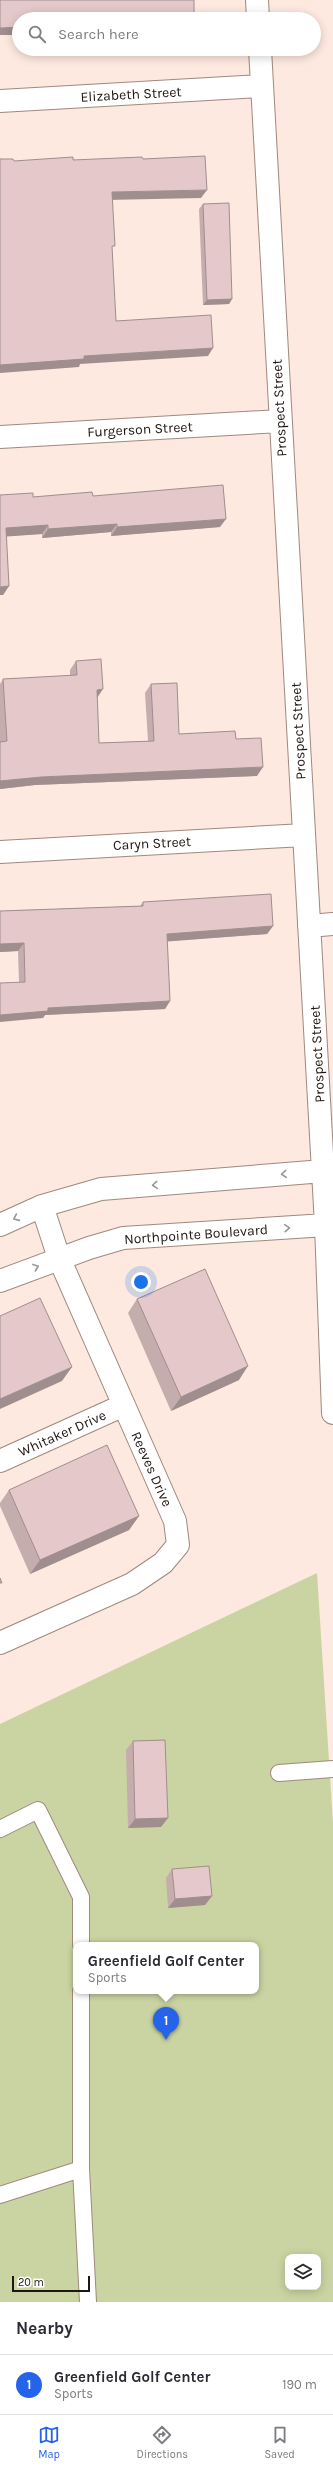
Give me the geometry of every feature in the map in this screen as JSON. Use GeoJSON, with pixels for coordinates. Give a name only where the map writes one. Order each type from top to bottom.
{"type":"FeatureCollection","features":[{"type":"Feature","properties":{"kind":"street"},"geometry":{"type":"LineString","coordinates":[[257,0],[258,12]]}},
{"type":"Feature","properties":{"kind":"street","name":"Prospect Street"},"geometry":{"type":"LineString","coordinates":[[260,56],[326,1225],[333,1413]]}},
{"type":"Feature","properties":{"kind":"street","name":"Elizabeth Street"},"geometry":{"type":"LineString","coordinates":[[0,101],[262,86]]}},
{"type":"Feature","properties":{"kind":"street","name":"Furgerson Street"},"geometry":{"type":"LineString","coordinates":[[0,437],[280,421]]}},
{"type":"Feature","properties":{"kind":"street","name":"Caryn Street"},"geometry":{"type":"LineString","coordinates":[[0,852],[304,835]]}},
{"type":"Feature","properties":{"kind":"street"},"geometry":{"type":"LineString","coordinates":[[309,926],[333,924]]}},
{"type":"Feature","properties":{"kind":"street"},"geometry":{"type":"LineString","coordinates":[[0,1225],[42,1206],[101,1189],[323,1171]]}},
{"type":"Feature","properties":{"kind":"street","name":"Reeves Drive"},"geometry":{"type":"LineString","coordinates":[[0,1643],[132,1584],[162,1563],[178,1545],[175,1521],[59,1258],[42,1206]]}},
{"type":"Feature","properties":{"kind":"street","name":"Northpointe Boulevard"},"geometry":{"type":"LineString","coordinates":[[0,1281],[59,1258],[123,1238],[326,1225]]}},
{"type":"Feature","properties":{"kind":"street","name":"Whitaker Drive"},"geometry":{"type":"LineString","coordinates":[[0,1461],[124,1405]]}},
{"type":"Feature","properties":{"kind":"lane"},"geometry":{"type":"LineString","coordinates":[[279,1773],[333,1769]]}},
{"type":"Feature","properties":{"kind":"lane"},"geometry":{"type":"LineString","coordinates":[[0,1829],[38,1810],[81,1897],[81,1942]]}},
{"type":"Feature","properties":{"kind":"lane"},"geometry":{"type":"LineString","coordinates":[[81,1994],[82,2169],[88,2302]]}},
{"type":"Feature","properties":{"kind":"lane"},"geometry":{"type":"LineString","coordinates":[[0,2195],[82,2169]]}},
{"type":"Feature","properties":{"kind":"green space"},"geometry":{"type":"Polygon","coordinates":[[[317,1573],[333,1823],[333,2302],[0,2302],[0,1724],[317,1573]]]}},
{"type":"Feature","properties":{"kind":"building"},"geometry":{"type":"Polygon","coordinates":[[[0,0],[194,0],[194,12],[12,12],[12,27],[0,28],[0,0]]]}},
{"type":"Feature","properties":{"kind":"building"},"geometry":{"type":"Polygon","coordinates":[[[205,156],[207,190],[112,192],[115,246],[112,246],[116,321],[211,315],[213,348],[84,356],[84,359],[0,365],[0,159],[13,159],[14,161],[73,157],[73,160],[205,156]]]}},
{"type":"Feature","properties":{"kind":"building"},"geometry":{"type":"Polygon","coordinates":[[[229,203],[232,299],[207,300],[203,204],[229,203]]]}},
{"type":"Feature","properties":{"kind":"building"},"geometry":{"type":"Polygon","coordinates":[[[223,485],[226,519],[117,527],[117,524],[48,529],[48,525],[6,528],[9,586],[0,587],[0,495],[33,493],[33,497],[92,492],[93,496],[223,485]]]}},
{"type":"Feature","properties":{"kind":"building"},"geometry":{"type":"Polygon","coordinates":[[[101,659],[103,689],[97,690],[99,743],[154,741],[151,684],[177,683],[179,734],[235,731],[236,739],[261,738],[263,767],[41,777],[0,781],[0,742],[7,741],[3,679],[77,675],[76,661],[101,659]]]}},
{"type":"Feature","properties":{"kind":"building"},"geometry":{"type":"Polygon","coordinates":[[[271,894],[273,926],[167,934],[170,1001],[48,1008],[48,1011],[0,1015],[0,983],[25,982],[24,943],[0,944],[0,911],[143,906],[143,902],[271,894]]]}},
{"type":"Feature","properties":{"kind":"building"},"geometry":{"type":"Polygon","coordinates":[[[205,1269],[248,1366],[181,1397],[137,1299],[205,1269]]]}},
{"type":"Feature","properties":{"kind":"building"},"geometry":{"type":"Polygon","coordinates":[[[40,1298],[72,1367],[0,1399],[0,1316],[40,1298]]]}},
{"type":"Feature","properties":{"kind":"building"},"geometry":{"type":"Polygon","coordinates":[[[107,1445],[139,1516],[40,1560],[9,1490],[107,1445]]]}},
{"type":"Feature","properties":{"kind":"building"},"geometry":{"type":"Polygon","coordinates":[[[165,1740],[168,1818],[135,1819],[133,1741],[165,1740]]]}},
{"type":"Feature","properties":{"kind":"building"},"geometry":{"type":"Polygon","coordinates":[[[209,1866],[212,1896],[175,1899],[172,1869],[209,1866]]]}},
{"type":"Feature","properties":{"kind":"place","name":"Greenfield Golf Center"},"geometry":{"type":"Point","coordinates":[166,2040]}}]}
